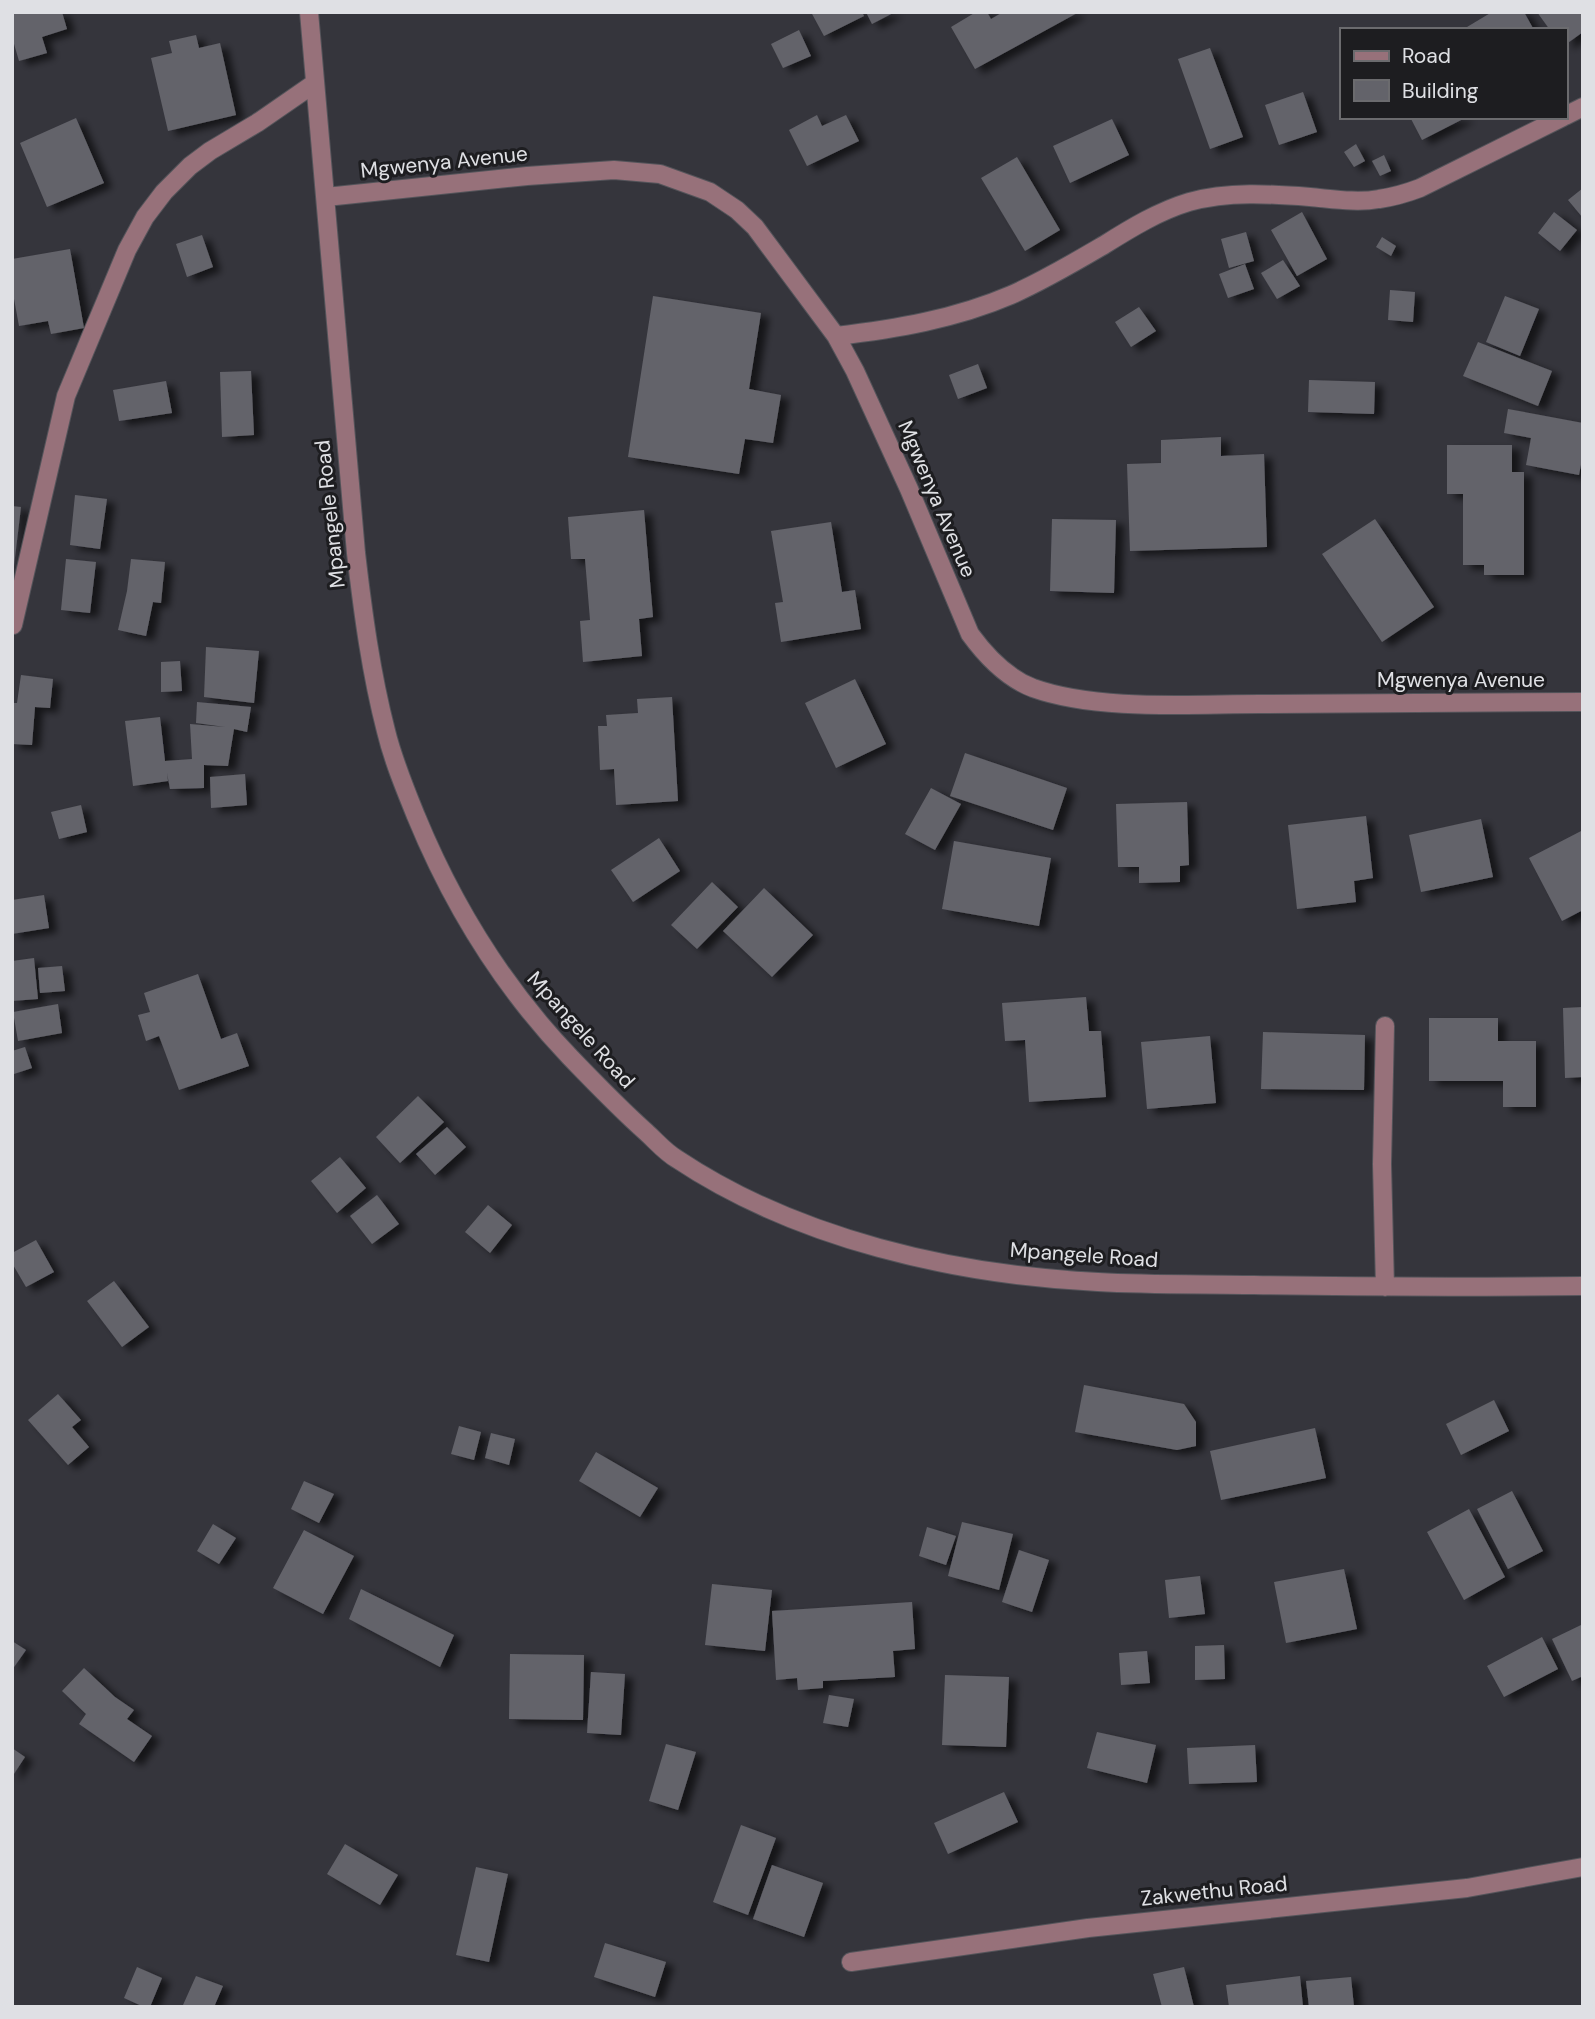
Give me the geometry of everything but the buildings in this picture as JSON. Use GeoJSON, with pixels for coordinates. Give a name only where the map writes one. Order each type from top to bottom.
{"type":"FeatureCollection","features":[{"type":"Feature","properties":{"kind":"street","name":"Mpangele Road"},"geometry":{"type":"LineString","coordinates":[[310,12],[356,553],[365,629],[387,735],[403,785],[432,854],[480,944],[519,999],[588,1076],[674,1157],[746,1198],[815,1226],[926,1260],[1013,1274],[1097,1282],[1385,1287],[1583,1286]]}},
{"type":"Feature","properties":{"kind":"street"},"geometry":{"type":"LineString","coordinates":[[13,625],[66,396],[127,250],[139,228],[164,192],[190,166],[316,83]]}},
{"type":"Feature","properties":{"kind":"street"},"geometry":{"type":"LineString","coordinates":[[1567,115],[1583,107]]}},
{"type":"Feature","properties":{"kind":"street"},"geometry":{"type":"LineString","coordinates":[[836,336],[912,326],[1010,295],[1139,224],[1191,202],[1221,195],[1288,195],[1346,201],[1378,200],[1402,194],[1420,188],[1560,119]]}},
{"type":"Feature","properties":{"kind":"street","name":"Mgwenya Avenue"},"geometry":{"type":"LineString","coordinates":[[326,197],[614,170],[660,174],[710,192],[737,210],[755,227],[836,336],[904,477],[970,634],[985,654],[1006,672],[1031,687],[1080,700],[1168,704],[1583,702]]}},
{"type":"Feature","properties":{"kind":"street"},"geometry":{"type":"LineString","coordinates":[[1385,1026],[1382,1164],[1385,1287]]}},
{"type":"Feature","properties":{"kind":"street","name":"Zakwethu Road"},"geometry":{"type":"LineString","coordinates":[[851,1962],[1088,1928],[1466,1888],[1583,1867]]}}]}
